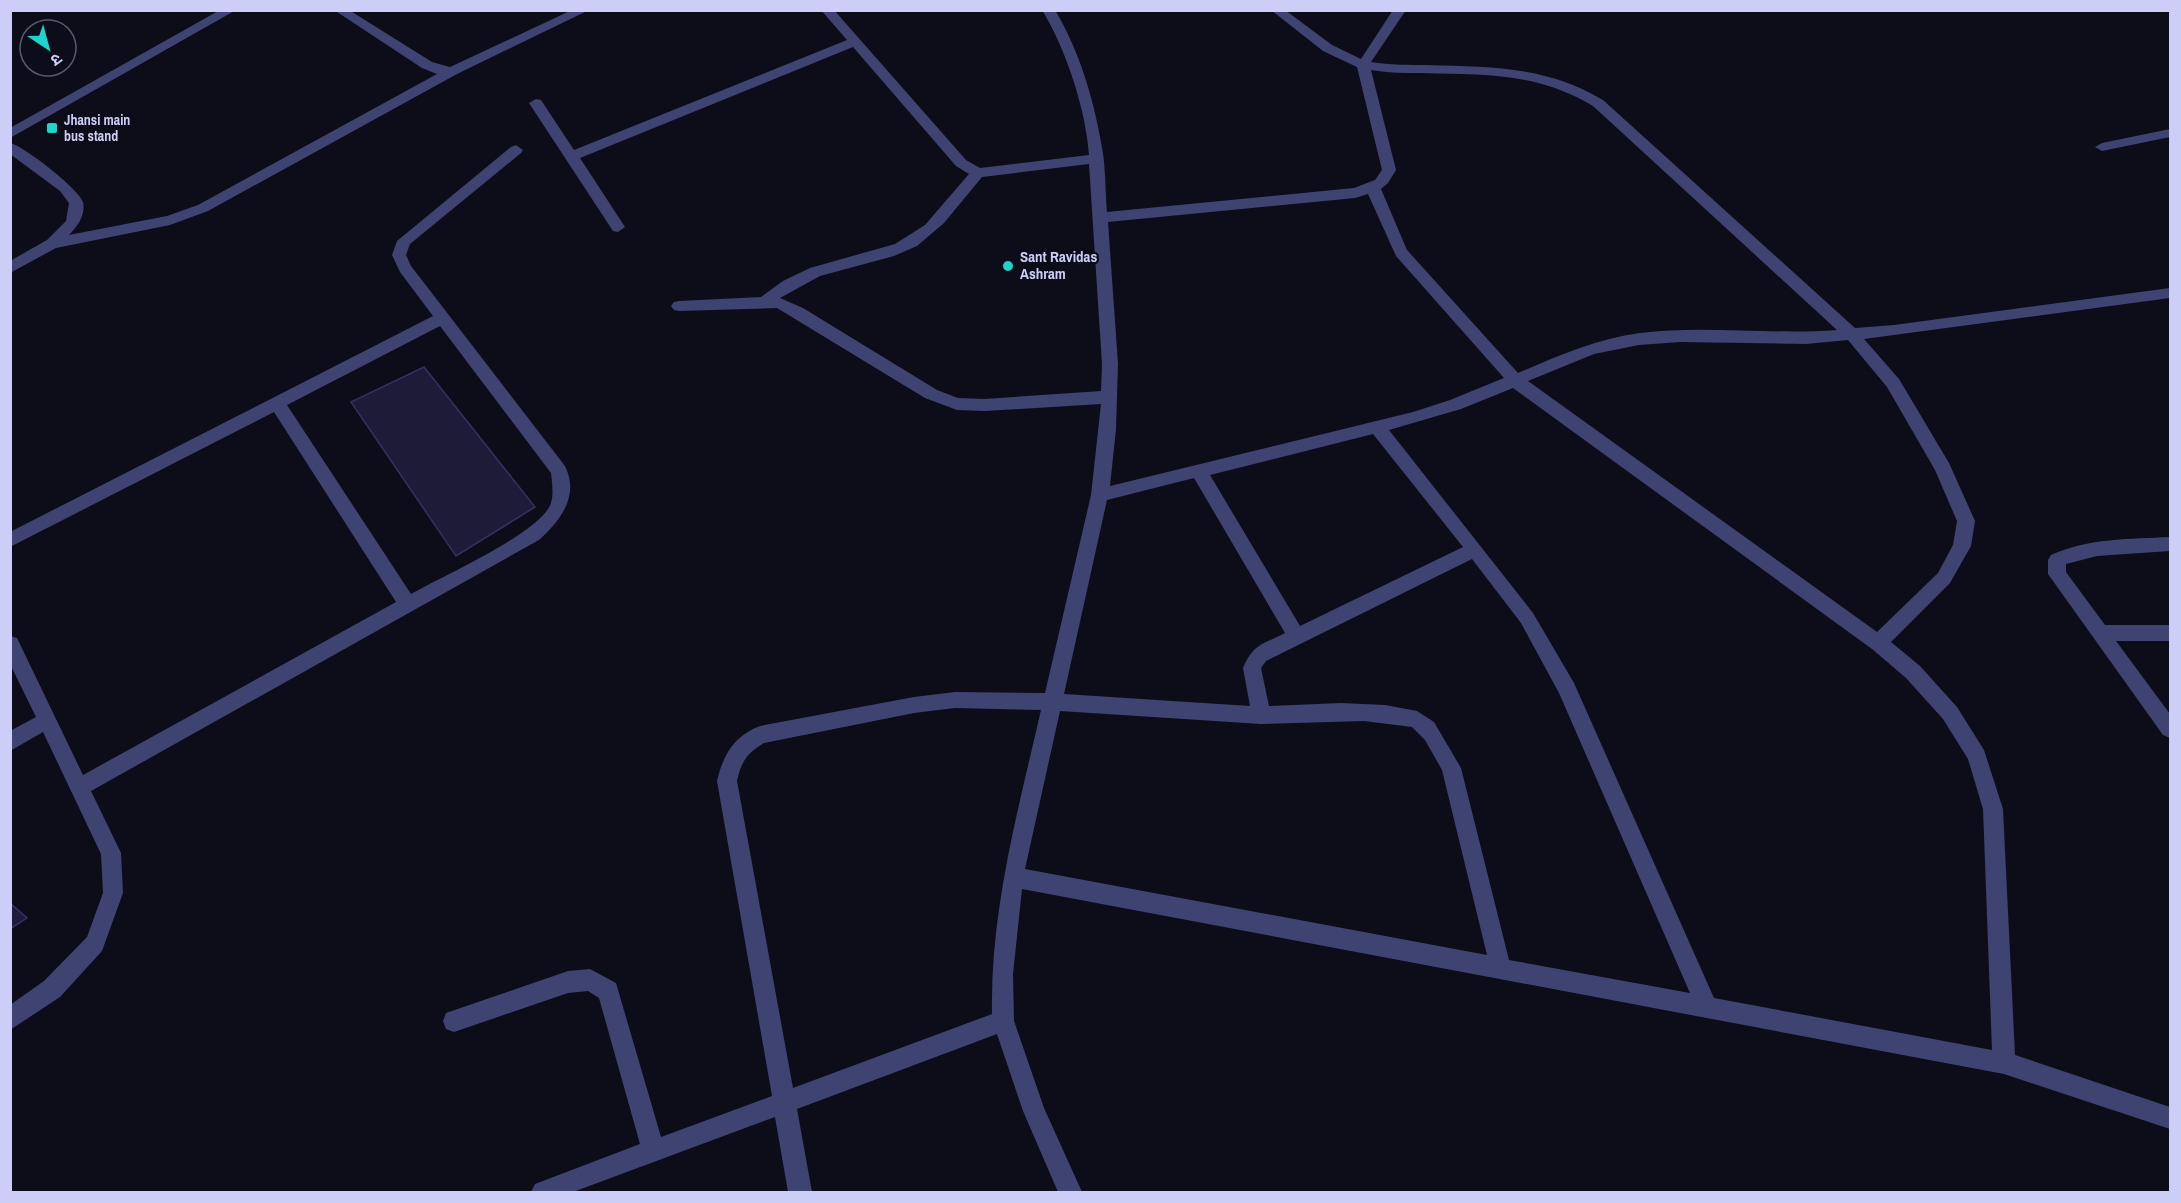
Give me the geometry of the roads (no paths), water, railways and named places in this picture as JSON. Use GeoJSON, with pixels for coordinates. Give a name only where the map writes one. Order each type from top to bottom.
{"type":"FeatureCollection","features":[{"type":"Feature","properties":{"kind":"street"},"geometry":{"type":"LineString","coordinates":[[10,134],[230,10]]}},
{"type":"Feature","properties":{"kind":"street"},"geometry":{"type":"LineString","coordinates":[[340,10],[427,65],[438,70],[452,71]]}},
{"type":"Feature","properties":{"kind":"street"},"geometry":{"type":"LineString","coordinates":[[52,244],[170,220],[203,208],[452,71],[583,10]]}},
{"type":"Feature","properties":{"kind":"street"},"geometry":{"type":"LineString","coordinates":[[827,10],[961,164],[978,173],[1096,159]]}},
{"type":"Feature","properties":{"kind":"street"},"geometry":{"type":"LineString","coordinates":[[1048,10],[1059,28],[1080,83],[1095,144],[1110,364],[1110,397],[1100,495],[1013,877],[1002,974],[1003,1021],[1034,1112],[1070,1192]]}},
{"type":"Feature","properties":{"kind":"street"},"geometry":{"type":"LineString","coordinates":[[1277,10],[1338,55],[1363,64],[1396,68],[1530,74],[1558,81],[1580,90],[1598,103],[1851,334],[1893,383],[1943,468],[1966,521],[1962,546],[1944,578],[1878,643]]}},
{"type":"Feature","properties":{"kind":"street"},"geometry":{"type":"LineString","coordinates":[[1100,218],[1355,193],[1373,188],[1385,181],[1389,170],[1363,64],[1400,10]]}},
{"type":"Feature","properties":{"kind":"street"},"geometry":{"type":"LineString","coordinates":[[572,156],[854,42]]}},
{"type":"Feature","properties":{"kind":"street"},"geometry":{"type":"LineString","coordinates":[[536,103],[618,226]]}},
{"type":"Feature","properties":{"kind":"street"},"geometry":{"type":"LineString","coordinates":[[2102,147],[2170,133]]}},
{"type":"Feature","properties":{"kind":"street"},"geometry":{"type":"LineString","coordinates":[[10,147],[65,188],[76,203],[73,223],[52,244],[10,268]]}},
{"type":"Feature","properties":{"kind":"street"},"geometry":{"type":"LineString","coordinates":[[80,787],[533,534],[554,517],[563,495],[559,471],[442,318],[405,268],[399,255],[404,241],[516,150]]}},
{"type":"Feature","properties":{"kind":"street"},"geometry":{"type":"LineString","coordinates":[[764,302],[785,286],[817,271],[877,256],[915,241],[927,231],[978,173]]}},
{"type":"Feature","properties":{"kind":"street"},"geometry":{"type":"LineString","coordinates":[[1373,188],[1401,252],[1516,381],[1878,643],[1913,672],[1950,713],[1977,756],[1993,809],[2004,1063]]}},
{"type":"Feature","properties":{"kind":"street"},"geometry":{"type":"LineString","coordinates":[[1100,495],[1455,405],[1592,349],[1639,339],[1680,336],[1806,338],[1894,331],[2170,293]]}},
{"type":"Feature","properties":{"kind":"street"},"geometry":{"type":"LineString","coordinates":[[679,306],[779,303],[798,312],[931,394],[957,404],[985,405],[1110,397]]}},
{"type":"Feature","properties":{"kind":"street"},"geometry":{"type":"LineString","coordinates":[[10,540],[442,318]]}},
{"type":"Feature","properties":{"kind":"street"},"geometry":{"type":"LineString","coordinates":[[278,404],[408,605]]}},
{"type":"Feature","properties":{"kind":"street"},"geometry":{"type":"LineString","coordinates":[[1376,426],[1476,549],[1527,618],[1567,689],[1707,1007]]}},
{"type":"Feature","properties":{"kind":"street"},"geometry":{"type":"LineString","coordinates":[[1198,471],[1296,635]]}},
{"type":"Feature","properties":{"kind":"street"},"geometry":{"type":"LineString","coordinates":[[2170,544],[2067,553],[2057,560],[2057,574],[2170,729]]}},
{"type":"Feature","properties":{"kind":"street"},"geometry":{"type":"LineString","coordinates":[[1260,715],[1252,668],[1259,655],[1476,549]]}},
{"type":"Feature","properties":{"kind":"street"},"geometry":{"type":"LineString","coordinates":[[2101,633],[2170,633]]}},
{"type":"Feature","properties":{"kind":"street"},"geometry":{"type":"LineString","coordinates":[[10,645],[111,853],[113,893],[95,944],[52,989],[10,1019]]}},
{"type":"Feature","properties":{"kind":"street"},"geometry":{"type":"LineString","coordinates":[[800,1192],[727,781],[730,761],[743,745],[760,735],[914,705],[955,700],[1053,702],[1260,715],[1390,712],[1419,720],[1435,739],[1451,768],[1501,969]]}},
{"type":"Feature","properties":{"kind":"street"},"geometry":{"type":"LineString","coordinates":[[10,742],[46,720]]}},
{"type":"Feature","properties":{"kind":"street"},"geometry":{"type":"LineString","coordinates":[[1013,877],[2004,1063],[2170,1118]]}},
{"type":"Feature","properties":{"kind":"street"},"geometry":{"type":"LineString","coordinates":[[454,1021],[568,982],[590,980],[608,991],[654,1152]]}},
{"type":"Feature","properties":{"kind":"street"},"geometry":{"type":"LineString","coordinates":[[543,1192],[1003,1021]]}},
{"type":"Feature","properties":{"kind":"place","name":"Jhansi main bus stand"},"geometry":{"type":"Point","coordinates":[52,128]}},
{"type":"Feature","properties":{"kind":"place","name":"Sant Ravidas Ashram"},"geometry":{"type":"Point","coordinates":[1008,266]}}]}
